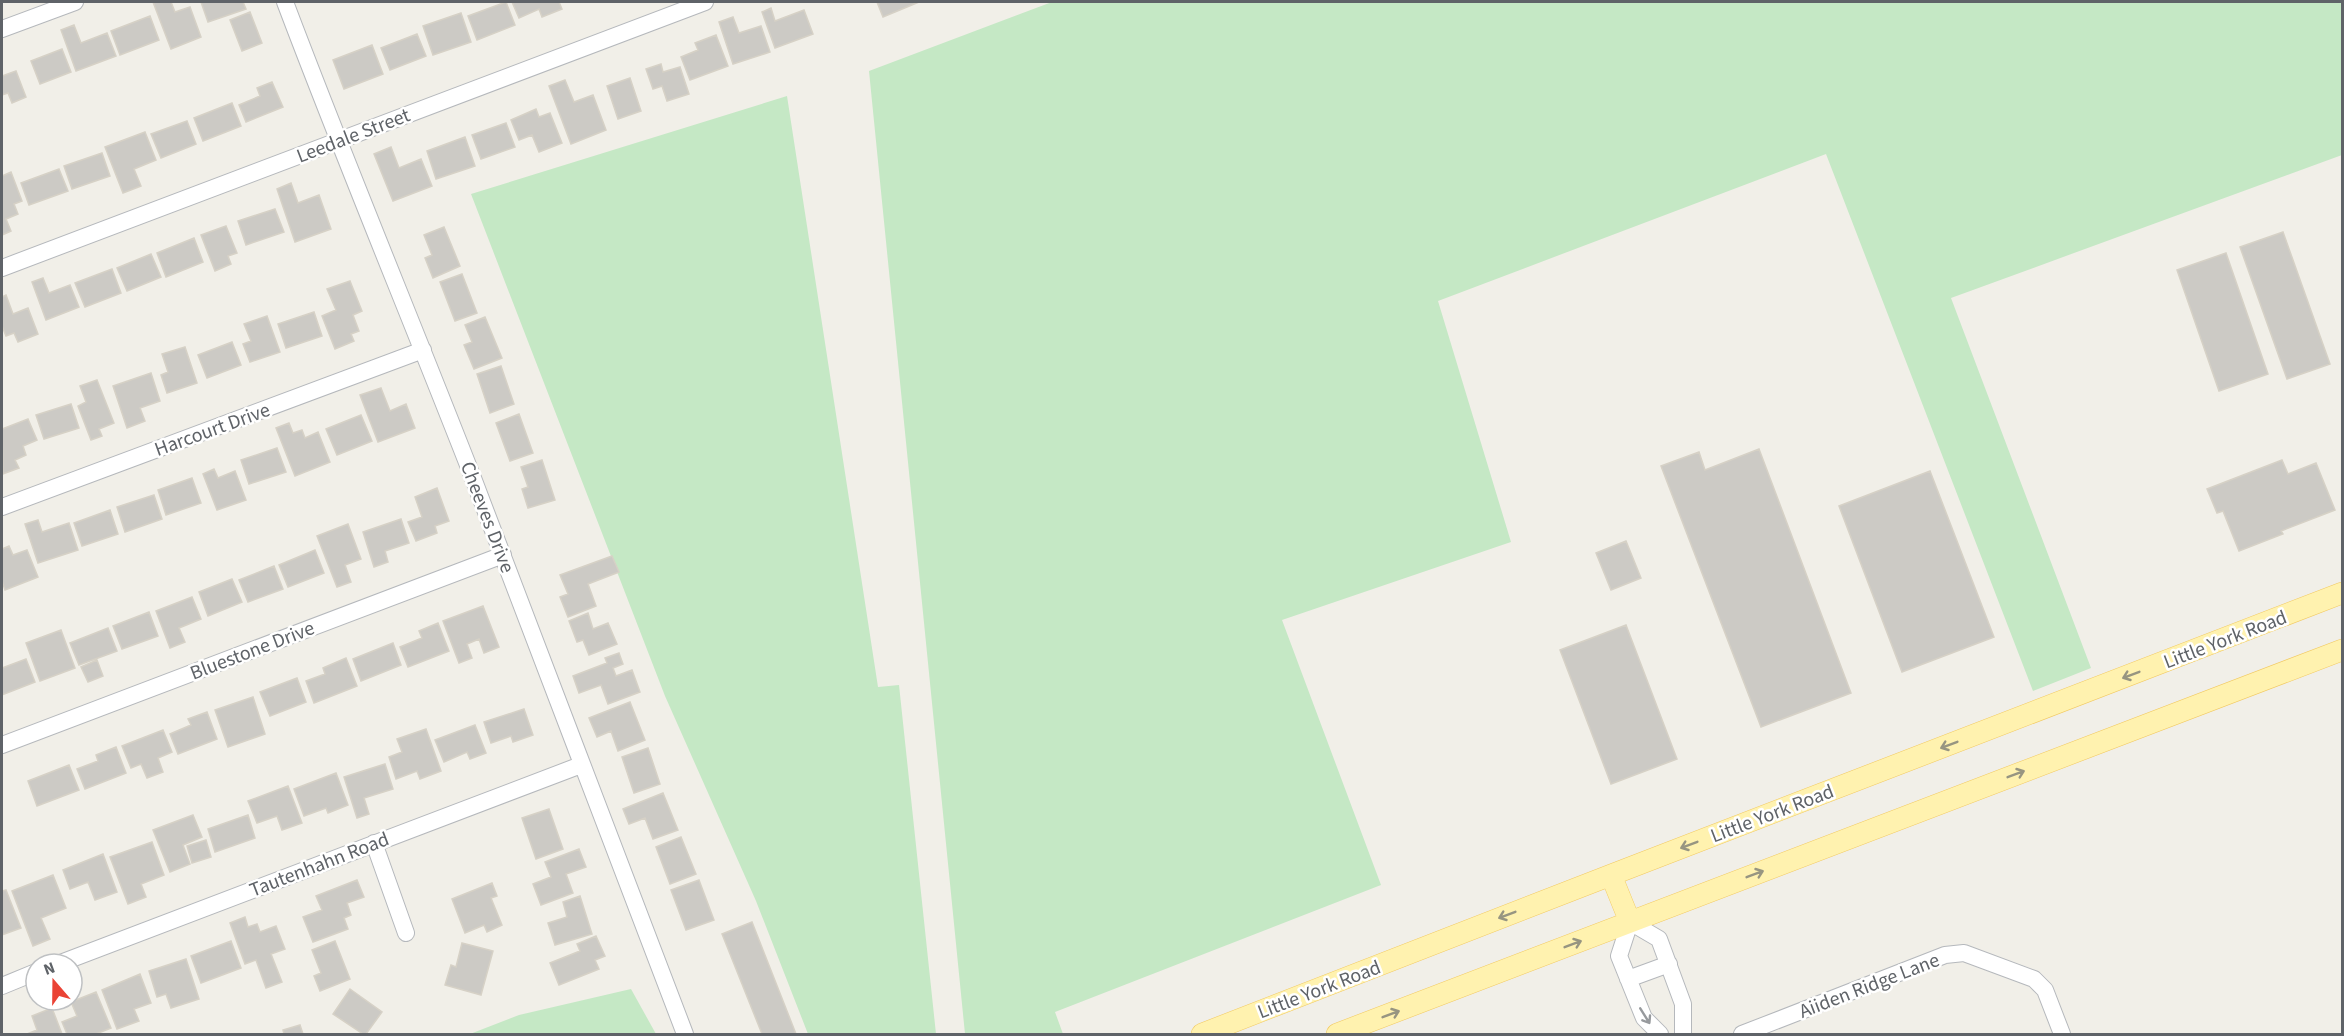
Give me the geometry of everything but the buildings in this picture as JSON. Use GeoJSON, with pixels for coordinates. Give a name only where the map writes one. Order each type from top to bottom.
{"type":"FeatureCollection","features":[{"type":"Feature","properties":{"kind":"main road","name":"Little York Road"},"geometry":{"type":"LineString","coordinates":[[1202,1035],[2343,593]]}},
{"type":"Feature","properties":{"kind":"main road"},"geometry":{"type":"LineString","coordinates":[[1337,1035],[2343,650]]}},
{"type":"Feature","properties":{"kind":"main road"},"geometry":{"type":"LineString","coordinates":[[1611,875],[1630,922]]}},
{"type":"Feature","properties":{"kind":"street"},"geometry":{"type":"LineString","coordinates":[[2,29],[75,2]]}},
{"type":"Feature","properties":{"kind":"street","name":"Cheeves Drive"},"geometry":{"type":"LineString","coordinates":[[285,2],[338,142],[503,555],[685,1035]]}},
{"type":"Feature","properties":{"kind":"street","name":"Leedale Street"},"geometry":{"type":"LineString","coordinates":[[2,268],[705,2]]}},
{"type":"Feature","properties":{"kind":"street","name":"Harcourt Drive"},"geometry":{"type":"LineString","coordinates":[[2,507],[423,350]]}},
{"type":"Feature","properties":{"kind":"street","name":"Bluestone Drive"},"geometry":{"type":"LineString","coordinates":[[2,745],[503,555]]}},
{"type":"Feature","properties":{"kind":"street","name":"Tautenhahn Road"},"geometry":{"type":"LineString","coordinates":[[84,954],[581,765]]}},
{"type":"Feature","properties":{"kind":"street"},"geometry":{"type":"LineString","coordinates":[[374,843],[406,933]]}},
{"type":"Feature","properties":{"kind":"street"},"geometry":{"type":"LineString","coordinates":[[1660,1035],[1644,1018],[1619,956],[1630,922],[1659,939],[1683,1004],[1683,1035]]}},
{"type":"Feature","properties":{"kind":"street","name":"Aiiden Ridge Lane"},"geometry":{"type":"LineString","coordinates":[[1742,1035],[1946,955],[1964,953],[2034,979],[2045,990],[2062,1035]]}},
{"type":"Feature","properties":{"kind":"street"},"geometry":{"type":"LineString","coordinates":[[1628,979],[1669,964]]}},
{"type":"Feature","properties":{"kind":"street"},"geometry":{"type":"LineString","coordinates":[[2,986],[24,977]]}},
{"type":"Feature","properties":{"kind":"green space"},"geometry":{"type":"Polygon","coordinates":[[[1052,2],[2342,2],[2342,155],[1951,298],[2091,668],[2033,691],[1826,154],[1438,301],[1511,542],[1282,620],[1381,885],[1055,1012],[1063,1034],[965,1034],[869,71],[1052,2]]]}},
{"type":"Feature","properties":{"kind":"green space"},"geometry":{"type":"Polygon","coordinates":[[[787,96],[878,687],[899,685],[936,1034],[808,1034],[756,901],[665,696],[471,194],[787,96]]]}},
{"type":"Feature","properties":{"kind":"green space"},"geometry":{"type":"Polygon","coordinates":[[[631,989],[656,1034],[470,1034],[519,1015],[631,989]]]}}]}
